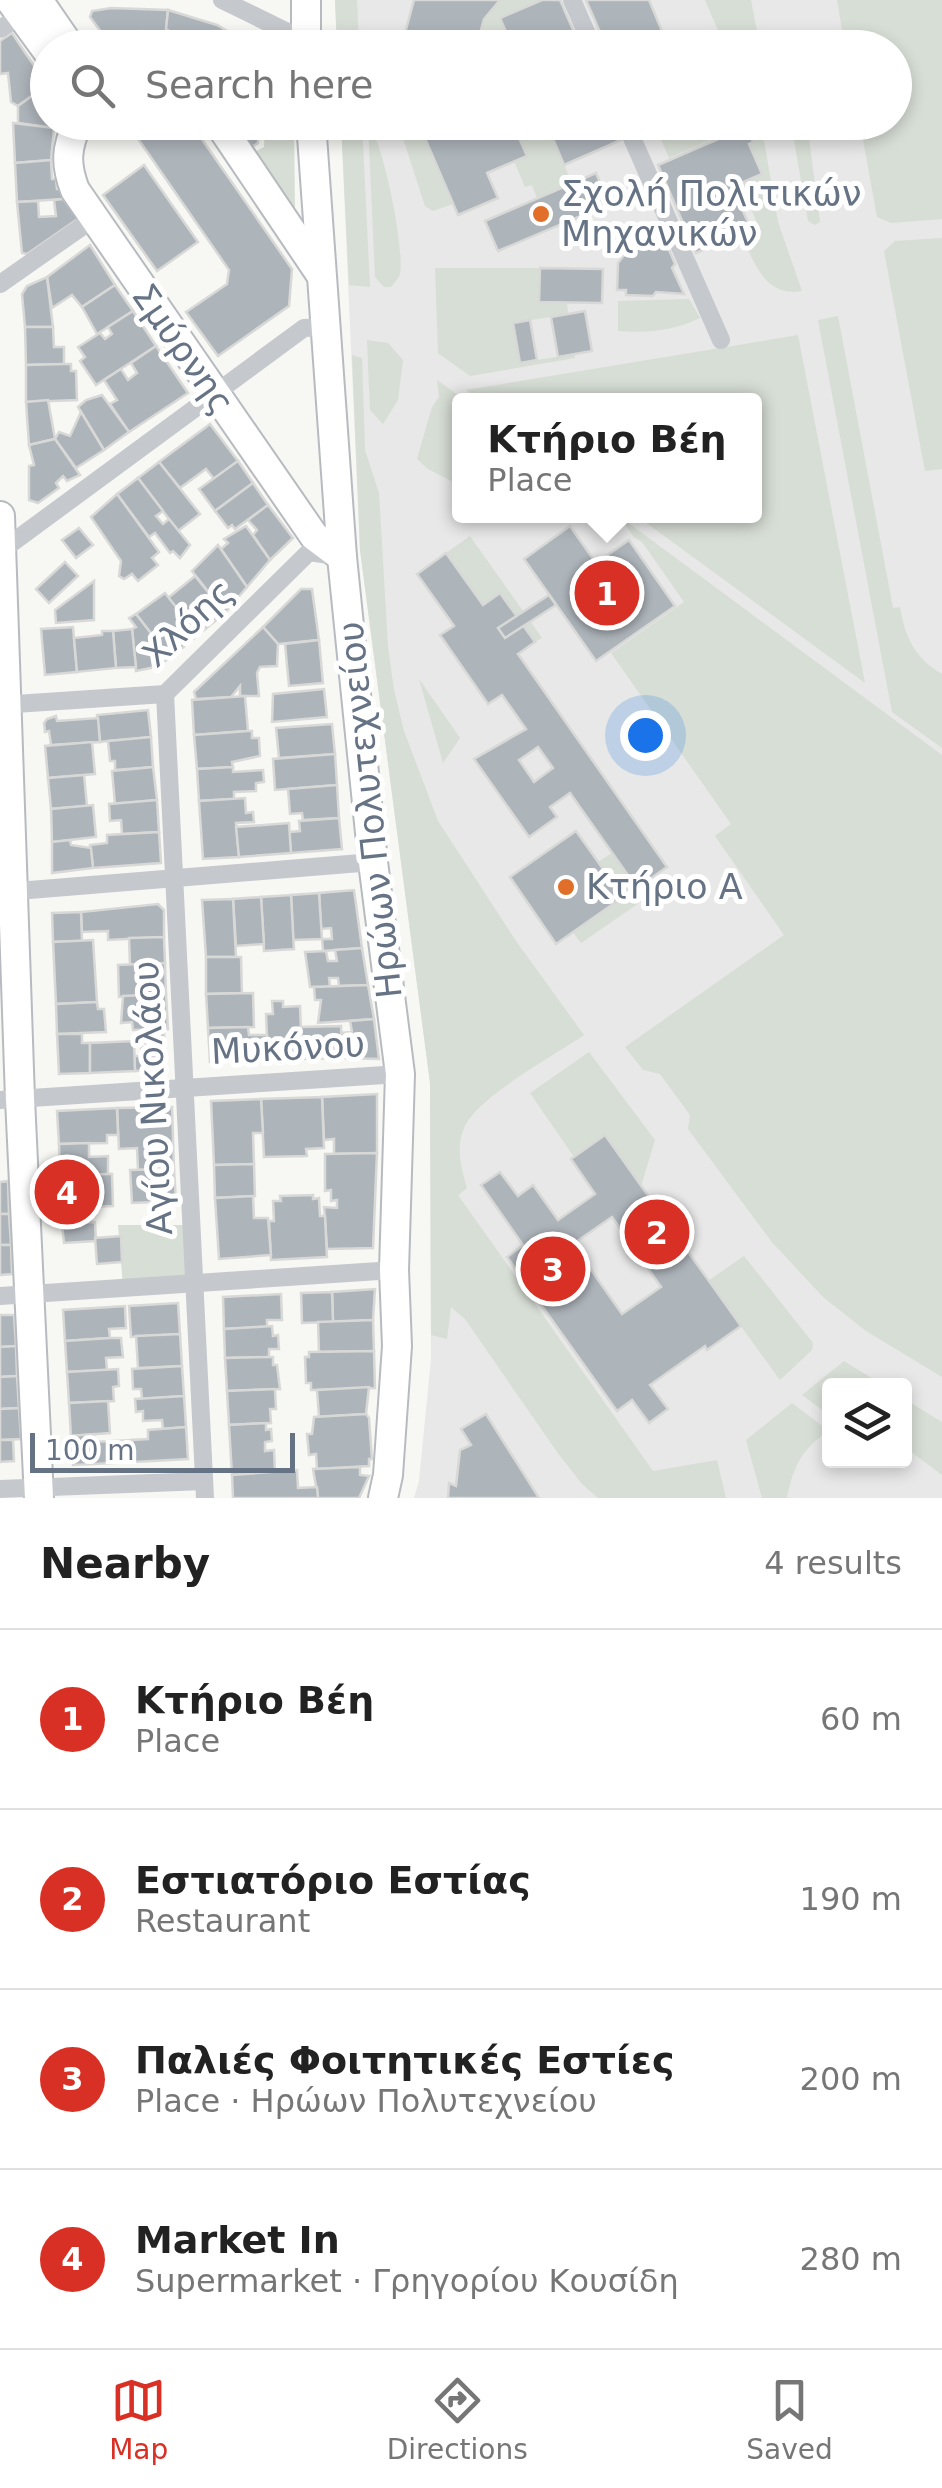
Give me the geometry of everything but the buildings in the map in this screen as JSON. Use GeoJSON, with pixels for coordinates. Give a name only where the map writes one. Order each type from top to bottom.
{"type":"FeatureCollection","features":[{"type":"Feature","properties":{"kind":"street"},"geometry":{"type":"LineString","coordinates":[[222,0],[279,30]]}},
{"type":"Feature","properties":{"kind":"street"},"geometry":{"type":"LineString","coordinates":[[306,0],[306,30]]}},
{"type":"Feature","properties":{"kind":"street"},"geometry":{"type":"LineString","coordinates":[[572,0],[585,30]]}},
{"type":"Feature","properties":{"kind":"street"},"geometry":{"type":"LineString","coordinates":[[26,8],[51,30]]}},
{"type":"Feature","properties":{"kind":"street","name":"Σμύρνης"},"geometry":{"type":"LineString","coordinates":[[70,140],[66,167],[93,219],[314,536],[342,556]]}},
{"type":"Feature","properties":{"kind":"street"},"geometry":{"type":"LineString","coordinates":[[230,140],[322,276]]}},
{"type":"Feature","properties":{"kind":"street","name":"Ηρώων Πολυτεχνείου"},"geometry":{"type":"LineString","coordinates":[[312,140],[342,556],[373,862],[400,1074],[394,1270],[397,1346],[383,1498]]}},
{"type":"Feature","properties":{"kind":"street"},"geometry":{"type":"LineString","coordinates":[[633,140],[720,340]]}},
{"type":"Feature","properties":{"kind":"street"},"geometry":{"type":"LineString","coordinates":[[0,284],[93,219]]}},
{"type":"Feature","properties":{"kind":"street"},"geometry":{"type":"LineString","coordinates":[[1,551],[304,328],[325,327]]}},
{"type":"Feature","properties":{"kind":"street"},"geometry":{"type":"LineString","coordinates":[[0,516],[10,1100],[30,1294],[39,1492]]}},
{"type":"Feature","properties":{"kind":"street","name":"Χλόης"},"geometry":{"type":"LineString","coordinates":[[4,704],[166,694],[309,552],[342,556]]}},
{"type":"Feature","properties":{"kind":"street","name":"Αγίου Νικολάου"},"geometry":{"type":"LineString","coordinates":[[166,694],[204,1490]]}},
{"type":"Feature","properties":{"kind":"street"},"geometry":{"type":"LineString","coordinates":[[6,892],[373,862]]}},
{"type":"Feature","properties":{"kind":"street","name":"Μυκόνου"},"geometry":{"type":"LineString","coordinates":[[10,1100],[400,1074]]}},
{"type":"Feature","properties":{"kind":"street"},"geometry":{"type":"LineString","coordinates":[[0,1296],[195,1280],[394,1270]]}},
{"type":"Feature","properties":{"kind":"street"},"geometry":{"type":"LineString","coordinates":[[0,1489],[204,1490]]}},
{"type":"Feature","properties":{"kind":"shaded area"},"geometry":{"type":"Polygon","coordinates":[[[335,0],[942,0],[942,1498],[414,1498],[431,1359],[430,1083],[360,550],[342,140],[912,140],[912,30],[336,30],[335,0]]]}},
{"type":"Feature","properties":{"kind":"shaded area"},"geometry":{"type":"Polygon","coordinates":[[[335,0],[357,0],[358,30],[336,30],[335,0]]]}},
{"type":"Feature","properties":{"kind":"shaded area"},"geometry":{"type":"Polygon","coordinates":[[[500,0],[542,0],[500,18],[505,30],[481,30],[484,19],[500,0]]]}},
{"type":"Feature","properties":{"kind":"shaded area"},"geometry":{"type":"Polygon","coordinates":[[[705,0],[751,0],[757,30],[718,30],[705,0]]]}},
{"type":"Feature","properties":{"kind":"shaded area"},"geometry":{"type":"Polygon","coordinates":[[[837,0],[942,0],[942,219],[891,223],[877,217],[863,140],[912,140],[912,30],[842,30],[837,0]]]}},
{"type":"Feature","properties":{"kind":"shaded area"},"geometry":{"type":"Polygon","coordinates":[[[264,140],[294,140],[295,215],[247,156],[264,147],[264,140]]]}},
{"type":"Feature","properties":{"kind":"shaded area"},"geometry":{"type":"Polygon","coordinates":[[[342,140],[363,140],[370,287],[349,285],[342,140]]]}},
{"type":"Feature","properties":{"kind":"shaded area"},"geometry":{"type":"Polygon","coordinates":[[[369,140],[376,140],[386,172],[401,261],[400,274],[391,287],[384,287],[375,277],[369,140]]]}},
{"type":"Feature","properties":{"kind":"shaded area"},"geometry":{"type":"Polygon","coordinates":[[[404,140],[425,140],[453,204],[433,211],[425,206],[404,140]]]}},
{"type":"Feature","properties":{"kind":"shaded area"},"geometry":{"type":"Polygon","coordinates":[[[513,140],[553,140],[572,183],[537,198],[532,185],[525,187],[514,161],[513,140]]]}},
{"type":"Feature","properties":{"kind":"shaded area"},"geometry":{"type":"Polygon","coordinates":[[[661,140],[711,140],[669,158],[661,140]]]}},
{"type":"Feature","properties":{"kind":"shaded area"},"geometry":{"type":"Polygon","coordinates":[[[794,140],[809,140],[820,222],[815,225],[808,221],[794,140]]]}},
{"type":"Feature","properties":{"kind":"shaded area"},"geometry":{"type":"Polygon","coordinates":[[[764,141],[778,222],[802,291],[790,292],[771,285],[758,270],[744,241],[761,232],[740,183],[762,173],[749,144],[764,141]]]}},
{"type":"Feature","properties":{"kind":"shaded area"},"geometry":{"type":"Polygon","coordinates":[[[942,238],[942,469],[925,471],[884,251],[895,241],[942,238]]]}},
{"type":"Feature","properties":{"kind":"shaded area"},"geometry":{"type":"Polygon","coordinates":[[[435,268],[540,268],[539,301],[567,302],[568,314],[513,323],[519,363],[574,354],[575,358],[470,376],[438,353],[435,268]]]}},
{"type":"Feature","properties":{"kind":"shaded area"},"geometry":{"type":"Polygon","coordinates":[[[689,299],[700,318],[660,330],[618,331],[618,301],[689,299]]]}},
{"type":"Feature","properties":{"kind":"shaded area"},"geometry":{"type":"Polygon","coordinates":[[[838,316],[893,608],[900,607],[908,638],[918,654],[942,674],[942,748],[892,712],[818,320],[838,316]]]}},
{"type":"Feature","properties":{"kind":"shaded area"},"geometry":{"type":"Polygon","coordinates":[[[798,335],[865,683],[647,523],[762,523],[762,393],[466,390],[798,335]]]}},
{"type":"Feature","properties":{"kind":"shaded area"},"geometry":{"type":"Polygon","coordinates":[[[367,340],[388,343],[403,360],[398,400],[383,424],[370,410],[367,340]]]}},
{"type":"Feature","properties":{"kind":"shaded area"},"geometry":{"type":"Polygon","coordinates":[[[352,355],[362,358],[365,450],[379,493],[388,647],[404,731],[438,821],[516,941],[584,1035],[501,1089],[473,1114],[460,1141],[467,1188],[458,1195],[653,1471],[717,1460],[726,1498],[598,1498],[557,1452],[465,1319],[451,1307],[447,1339],[431,1335],[430,1083],[360,550],[352,355]]]}},
{"type":"Feature","properties":{"kind":"shaded area"},"geometry":{"type":"Polygon","coordinates":[[[437,380],[455,393],[452,393],[452,481],[417,459],[432,407],[439,397],[437,380]]]}},
{"type":"Feature","properties":{"kind":"shaded area"},"geometry":{"type":"Polygon","coordinates":[[[624,523],[942,755],[942,1377],[866,1331],[823,1297],[771,1241],[688,1129],[690,1115],[660,1074],[643,1070],[625,1047],[784,935],[715,836],[731,824],[611,653],[684,602],[642,542],[624,523]]]}},
{"type":"Feature","properties":{"kind":"shaded area"},"geometry":{"type":"Polygon","coordinates":[[[470,536],[542,638],[535,642],[501,593],[483,605],[446,553],[470,536]]]}},
{"type":"Feature","properties":{"kind":"shaded area"},"geometry":{"type":"Polygon","coordinates":[[[419,679],[460,738],[443,763],[419,679]]]}},
{"type":"Feature","properties":{"kind":"shaded area"},"geometry":{"type":"Polygon","coordinates":[[[612,853],[647,880],[655,892],[581,943],[573,932],[598,862],[612,853]]]}},
{"type":"Feature","properties":{"kind":"shaded area"},"geometry":{"type":"Polygon","coordinates":[[[589,1052],[655,1140],[641,1186],[605,1135],[574,1157],[530,1093],[589,1052]]]}},
{"type":"Feature","properties":{"kind":"shaded area"},"geometry":{"type":"Polygon","coordinates":[[[118,1225],[189,1225],[192,1279],[123,1286],[118,1225]]]}},
{"type":"Feature","properties":{"kind":"shaded area"},"geometry":{"type":"Polygon","coordinates":[[[744,1256],[813,1343],[812,1350],[780,1380],[708,1281],[744,1256]]]}},
{"type":"Feature","properties":{"kind":"shaded area"},"geometry":{"type":"Polygon","coordinates":[[[844,1361],[872,1378],[823,1378],[844,1361]]]}},
{"type":"Feature","properties":{"kind":"shaded area"},"geometry":{"type":"Polygon","coordinates":[[[822,1379],[822,1410],[802,1395],[822,1379]]]}},
{"type":"Feature","properties":{"kind":"shaded area"},"geometry":{"type":"Polygon","coordinates":[[[792,1403],[822,1426],[822,1436],[800,1459],[787,1498],[762,1498],[746,1440],[792,1403]]]}},
{"type":"Feature","properties":{"kind":"shaded area"},"geometry":{"type":"Polygon","coordinates":[[[912,1404],[942,1422],[942,1475],[912,1452],[912,1404]]]}},
{"type":"Feature","properties":{"kind":"place","name":"Σχολή Πολιτικών Μηχανικών"},"geometry":{"type":"Point","coordinates":[541,214]}},
{"type":"Feature","properties":{"kind":"place","name":"Κτήριο Βέη"},"geometry":{"type":"Point","coordinates":[607,593]}},
{"type":"Feature","properties":{"kind":"place","name":"Κτήριο Α"},"geometry":{"type":"Point","coordinates":[566,887]}},
{"type":"Feature","properties":{"kind":"place","name":"Market In"},"geometry":{"type":"Point","coordinates":[67,1192]}},
{"type":"Feature","properties":{"kind":"place","name":"Εστιατόριο Εστίας"},"geometry":{"type":"Point","coordinates":[657,1232]}},
{"type":"Feature","properties":{"kind":"place","name":"Παλιές Φοιτητικές Εστίες"},"geometry":{"type":"Point","coordinates":[553,1269]}}]}
